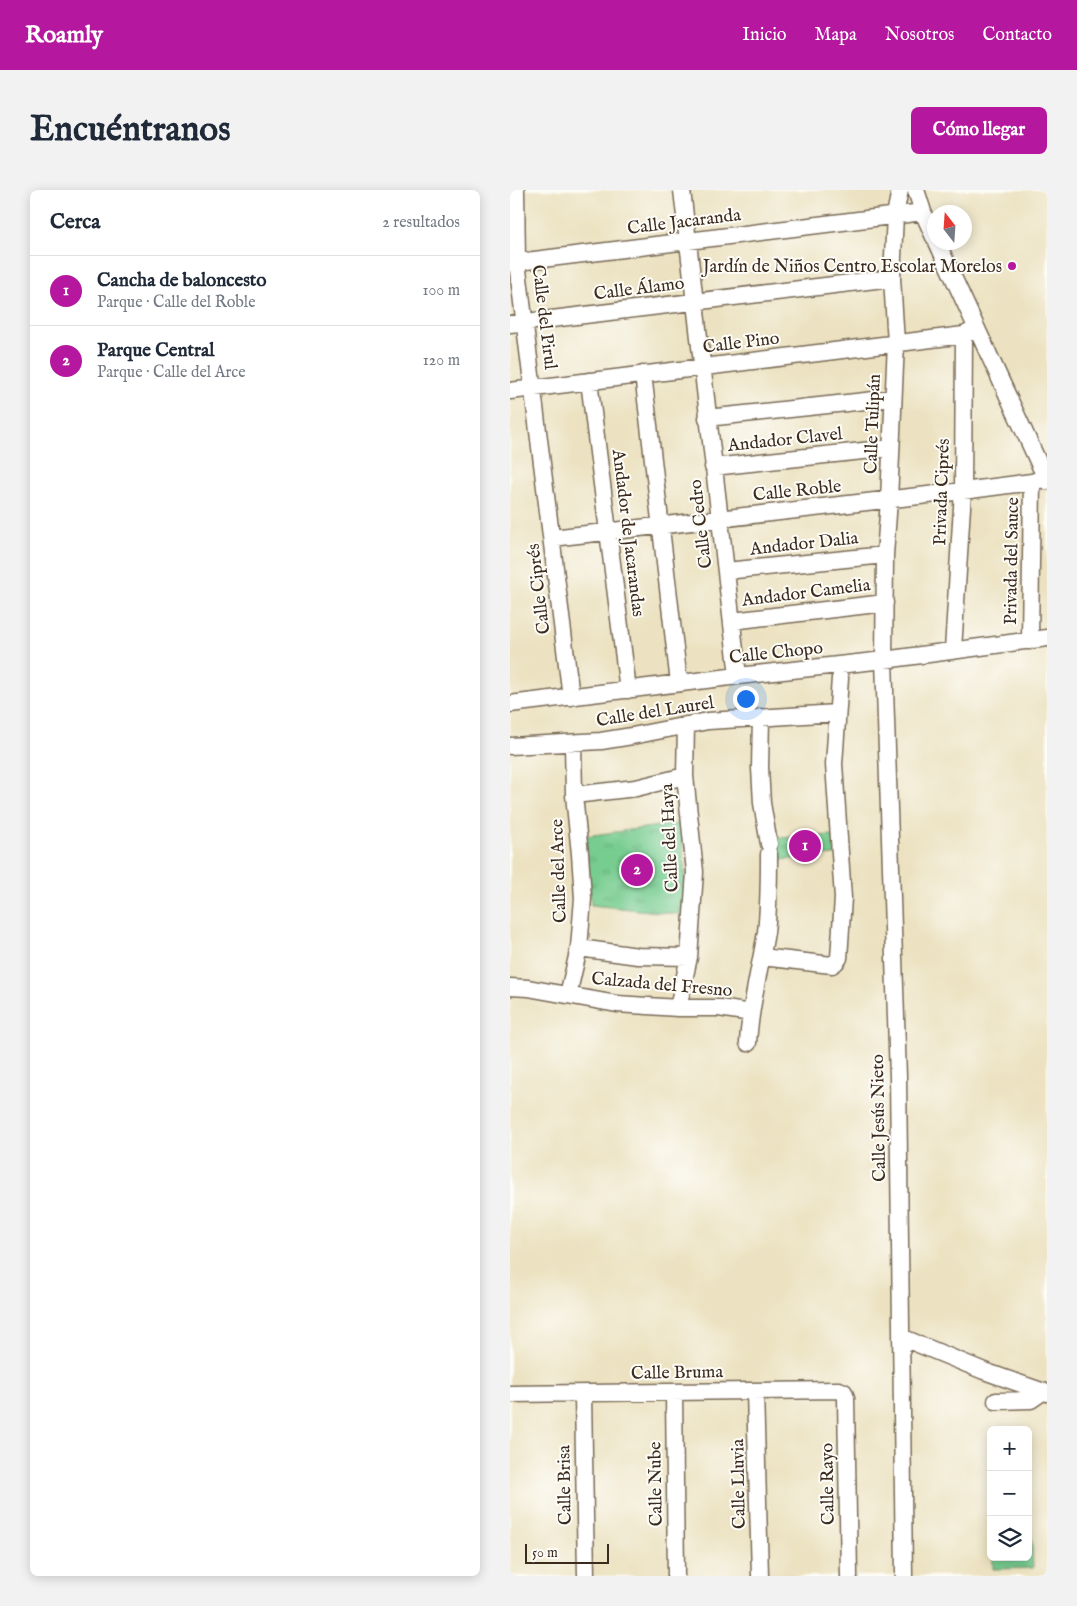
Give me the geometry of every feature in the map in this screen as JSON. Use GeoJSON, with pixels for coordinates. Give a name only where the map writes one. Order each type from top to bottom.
{"type":"FeatureCollection","features":[{"type":"Feature","properties":{"kind":"street","name":"Calle del Pirul"},"geometry":{"type":"LineString","coordinates":[[516,190],[514,262],[518,323],[534,388]]}},
{"type":"Feature","properties":{"kind":"street","name":"Calle Cedro"},"geometry":{"type":"LineString","coordinates":[[682,190],[738,676]]}},
{"type":"Feature","properties":{"kind":"street","name":"Calle Tulipán"},"geometry":{"type":"LineString","coordinates":[[884,660],[885,555],[896,343],[892,278],[894,214],[900,190]]}},
{"type":"Feature","properties":{"kind":"street"},"geometry":{"type":"LineString","coordinates":[[916,190],[927,221]]}},
{"type":"Feature","properties":{"kind":"street","name":"Calle Jacaranda"},"geometry":{"type":"LineString","coordinates":[[514,262],[894,214],[923,212]]}},
{"type":"Feature","properties":{"kind":"street"},"geometry":{"type":"LineString","coordinates":[[940,250],[970,332],[1042,480]]}},
{"type":"Feature","properties":{"kind":"street","name":"Calle Álamo"},"geometry":{"type":"LineString","coordinates":[[518,323],[892,278]]}},
{"type":"Feature","properties":{"kind":"street","name":"Calle Pino"},"geometry":{"type":"LineString","coordinates":[[510,391],[970,332]]}},
{"type":"Feature","properties":{"kind":"street","name":"Privada Ciprés"},"geometry":{"type":"LineString","coordinates":[[953,650],[970,332]]}},
{"type":"Feature","properties":{"kind":"street"},"geometry":{"type":"LineString","coordinates":[[643,374],[679,683]]}},
{"type":"Feature","properties":{"kind":"street","name":"Andador de Jacarandas"},"geometry":{"type":"LineString","coordinates":[[589,381],[628,690]]}},
{"type":"Feature","properties":{"kind":"street","name":"Calle Ciprés"},"geometry":{"type":"LineString","coordinates":[[534,388],[571,697]]}},
{"type":"Feature","properties":{"kind":"street"},"geometry":{"type":"LineString","coordinates":[[708,418],[893,398]]}},
{"type":"Feature","properties":{"kind":"street","name":"Andador Clavel"},"geometry":{"type":"LineString","coordinates":[[713,467],[891,448]]}},
{"type":"Feature","properties":{"kind":"street","name":"Calle Roble"},"geometry":{"type":"LineString","coordinates":[[552,538],[889,500],[1042,480]]}},
{"type":"Feature","properties":{"kind":"street","name":"Privada del Sauce"},"geometry":{"type":"LineString","coordinates":[[1030,641],[1042,480]]}},
{"type":"Feature","properties":{"kind":"street","name":"Andador Dalia"},"geometry":{"type":"LineString","coordinates":[[726,571],[885,555]]}},
{"type":"Feature","properties":{"kind":"street","name":"Andador Camelia"},"geometry":{"type":"LineString","coordinates":[[732,621],[885,603]]}},
{"type":"Feature","properties":{"kind":"street","name":"Calle Chopo"},"geometry":{"type":"LineString","coordinates":[[510,704],[884,660],[1047,638]]}},
{"type":"Feature","properties":{"kind":"street","name":"Calle Jesús Nieto"},"geometry":{"type":"LineString","coordinates":[[884,660],[898,1078],[904,1576]]}},
{"type":"Feature","properties":{"kind":"street"},"geometry":{"type":"LineString","coordinates":[[762,957],[832,965],[839,958],[843,898],[834,764],[840,678]]}},
{"type":"Feature","properties":{"kind":"street","name":"Calle del Laurel"},"geometry":{"type":"LineString","coordinates":[[510,746],[573,743],[632,736],[708,721],[837,713]]}},
{"type":"Feature","properties":{"kind":"street"},"geometry":{"type":"LineString","coordinates":[[748,1043],[751,1013],[762,957],[769,896],[769,849],[762,803],[760,768],[761,718]]}},
{"type":"Feature","properties":{"kind":"street","name":"Calle del Haya"},"geometry":{"type":"LineString","coordinates":[[678,1008],[689,957],[695,872],[685,776],[686,725]]}},
{"type":"Feature","properties":{"kind":"street","name":"Calle del Arce"},"geometry":{"type":"LineString","coordinates":[[568,995],[579,948],[583,898],[574,795],[573,743]]}},
{"type":"Feature","properties":{"kind":"street"},"geometry":{"type":"LineString","coordinates":[[574,795],[636,788],[685,776]]}},
{"type":"Feature","properties":{"kind":"street"},"geometry":{"type":"LineString","coordinates":[[579,948],[638,956],[689,957]]}},
{"type":"Feature","properties":{"kind":"street","name":"Calzada del Fresno"},"geometry":{"type":"LineString","coordinates":[[510,987],[528,988],[617,1004],[678,1008],[719,1008],[751,1013]]}},
{"type":"Feature","properties":{"kind":"street"},"geometry":{"type":"LineString","coordinates":[[901,1337],[984,1371],[1045,1392]]}},
{"type":"Feature","properties":{"kind":"street","name":"Calle Bruma"},"geometry":{"type":"LineString","coordinates":[[510,1394],[839,1390],[844,1392]]}},
{"type":"Feature","properties":{"kind":"street","name":"Calle Lluvia"},"geometry":{"type":"LineString","coordinates":[[755,1391],[760,1576]]}},
{"type":"Feature","properties":{"kind":"street","name":"Calle Nube"},"geometry":{"type":"LineString","coordinates":[[674,1392],[676,1576]]}},
{"type":"Feature","properties":{"kind":"street","name":"Calle Rayo"},"geometry":{"type":"LineString","coordinates":[[844,1392],[846,1398],[849,1576]]}},
{"type":"Feature","properties":{"kind":"street"},"geometry":{"type":"LineString","coordinates":[[996,1401],[1031,1400],[1045,1392]]}},
{"type":"Feature","properties":{"kind":"street","name":"Calle Brisa"},"geometry":{"type":"LineString","coordinates":[[583,1394],[586,1576]]}},
{"type":"Feature","properties":{"kind":"green space"},"geometry":{"type":"Polygon","coordinates":[[[681,823],[688,915],[591,905],[586,836],[681,823]]]}},
{"type":"Feature","properties":{"kind":"green space"},"geometry":{"type":"Polygon","coordinates":[[[833,835],[835,855],[778,860],[776,838],[833,835]]]}},
{"type":"Feature","properties":{"kind":"green space"},"geometry":{"type":"Polygon","coordinates":[[[1032,1546],[1033,1568],[993,1569],[993,1561],[1032,1561],[1032,1546]]]}},
{"type":"Feature","properties":{"kind":"place","name":"Jardín de Niños Centro Escolar Morelos"},"geometry":{"type":"Point","coordinates":[1012,266]}},
{"type":"Feature","properties":{"kind":"place","name":"Cancha de baloncesto"},"geometry":{"type":"Point","coordinates":[805,846]}},
{"type":"Feature","properties":{"kind":"place","name":"Parque Central"},"geometry":{"type":"Point","coordinates":[637,870]}}]}
